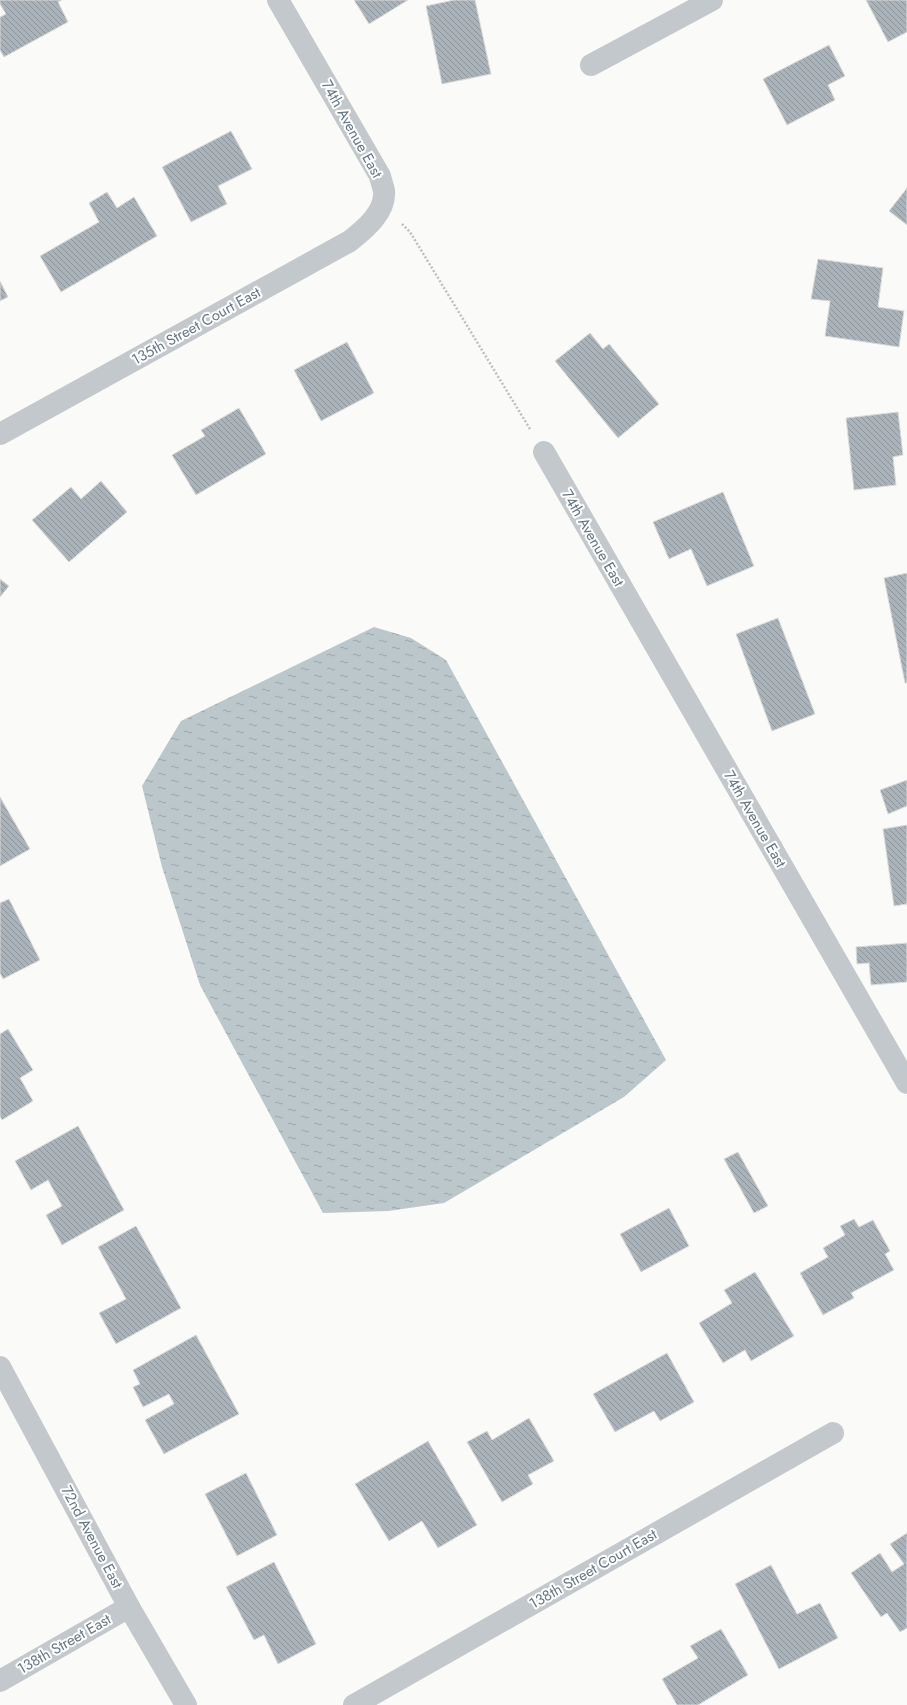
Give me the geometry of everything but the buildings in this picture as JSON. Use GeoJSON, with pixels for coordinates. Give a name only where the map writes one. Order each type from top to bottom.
{"type":"FeatureCollection","features":[{"type":"Feature","properties":{"kind":"street","name":"74th Avenue East"},"geometry":{"type":"LineString","coordinates":[[278,0],[380,176],[384,191],[382,206]]}},
{"type":"Feature","properties":{"kind":"street"},"geometry":{"type":"LineString","coordinates":[[591,65],[712,0]]}},
{"type":"Feature","properties":{"kind":"street","name":"135th Street Court East"},"geometry":{"type":"LineString","coordinates":[[0,434],[350,241],[366,228],[382,206]]}},
{"type":"Feature","properties":{"kind":"street","name":"74th Avenue East"},"geometry":{"type":"LineString","coordinates":[[544,452],[907,1083]]}},
{"type":"Feature","properties":{"kind":"street","name":"72nd Avenue East"},"geometry":{"type":"LineString","coordinates":[[0,1368],[129,1607],[186,1705]]}},
{"type":"Feature","properties":{"kind":"street","name":"138th Street Court East"},"geometry":{"type":"LineString","coordinates":[[354,1705],[833,1433]]}},
{"type":"Feature","properties":{"kind":"street","name":"138th Street East"},"geometry":{"type":"LineString","coordinates":[[0,1681],[129,1607]]}},
{"type":"Feature","properties":{"kind":"path"},"geometry":{"type":"LineString","coordinates":[[382,206],[410,232],[544,452]]}},
{"type":"Feature","properties":{"kind":"water"},"geometry":{"type":"Polygon","coordinates":[[[374,627],[411,638],[446,660],[666,1060],[624,1097],[444,1203],[388,1211],[323,1213],[200,985],[162,867],[142,786],[181,721],[374,627]]]}}]}
